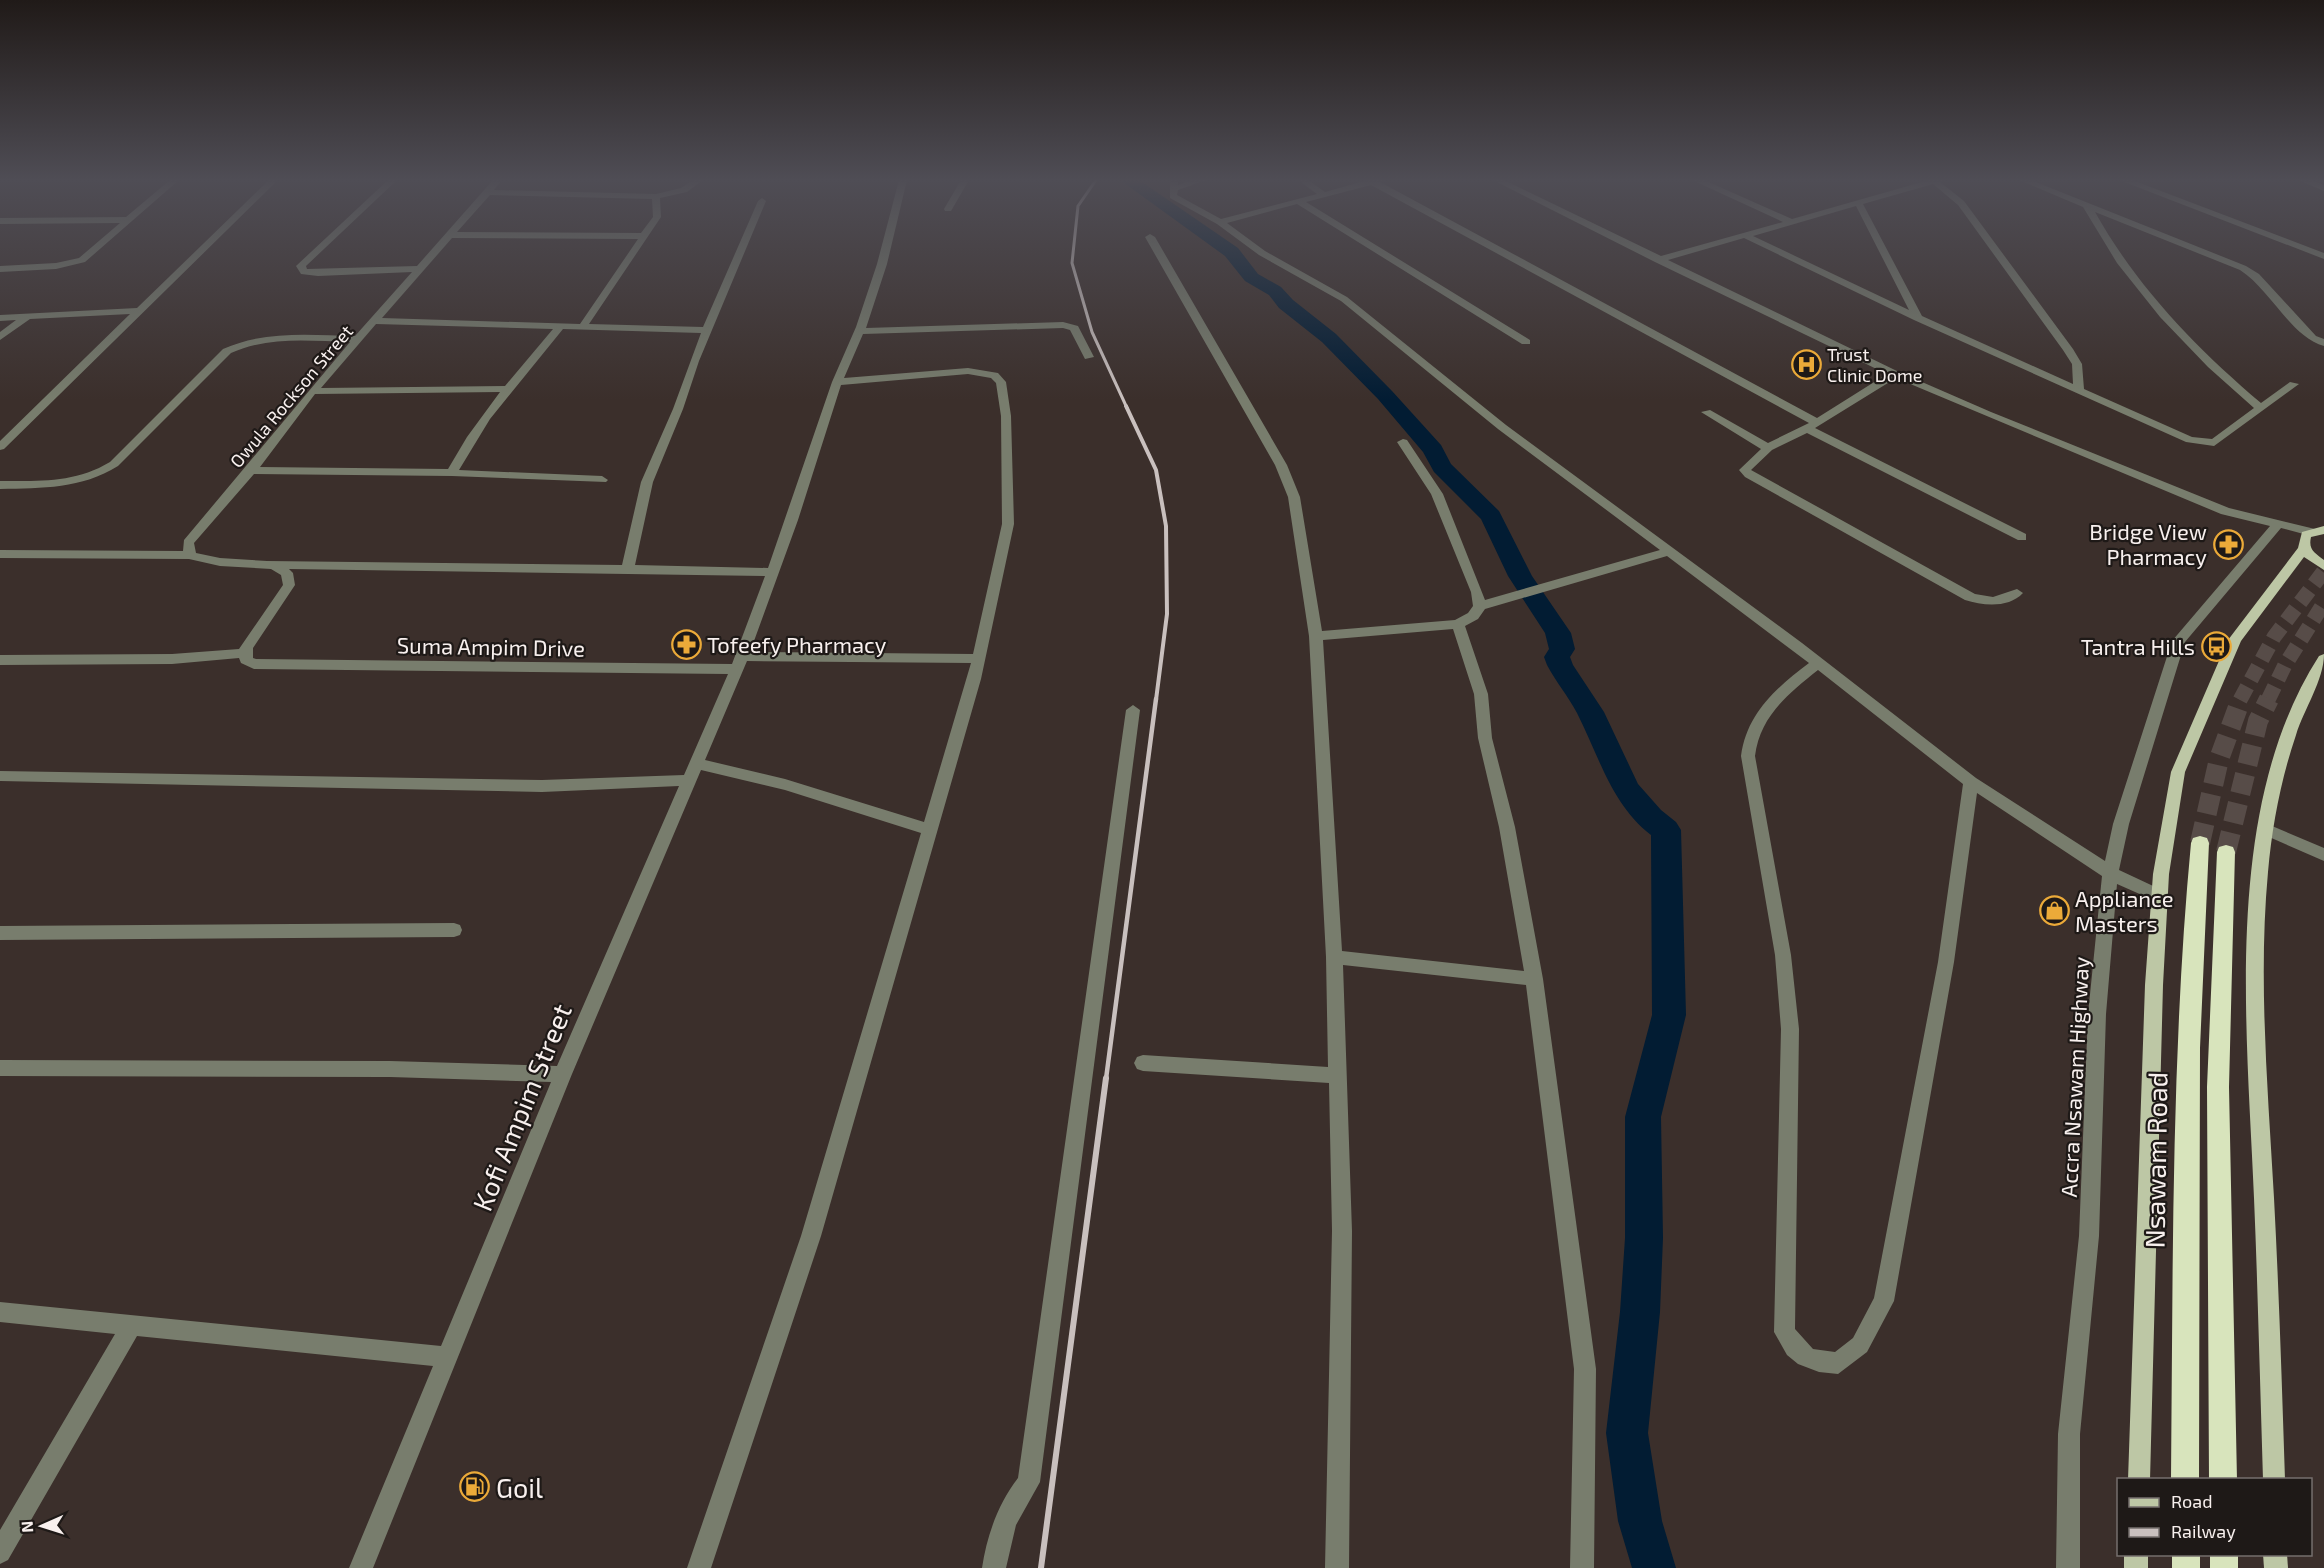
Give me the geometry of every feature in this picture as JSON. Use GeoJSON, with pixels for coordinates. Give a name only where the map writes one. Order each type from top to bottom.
{"type":"FeatureCollection","features":[{"type":"Feature","properties":{"kind":"highway","name":"Nsawam Road"},"geometry":{"type":"LineString","coordinates":[[2185,1478],[2184,1292],[2189,1060],[2195,897],[2200,843]]}},
{"type":"Feature","properties":{"kind":"highway"},"geometry":{"type":"LineString","coordinates":[[2223,1478],[2218,1049],[2220,944],[2226,852]]}},
{"type":"Feature","properties":{"kind":"main road"},"geometry":{"type":"LineString","coordinates":[[2139,1478],[2154,985],[2161,874],[2178,772],[2235,640],[2303,546],[2303,540],[2320,530]]}},
{"type":"Feature","properties":{"kind":"main road"},"geometry":{"type":"LineString","coordinates":[[2303,546],[2324,566]]}},
{"type":"Feature","properties":{"kind":"main road"},"geometry":{"type":"LineString","coordinates":[[2274,1478],[2271,1350],[2254,995],[2257,894],[2265,829],[2289,729],[2315,672],[2324,659]]}},
{"type":"Feature","properties":{"kind":"street"},"geometry":{"type":"LineString","coordinates":[[0,269],[71,265],[90,253]]}},
{"type":"Feature","properties":{"kind":"street"},"geometry":{"type":"LineString","coordinates":[[0,447],[138,311],[201,253]]}},
{"type":"Feature","properties":{"kind":"street"},"geometry":{"type":"LineString","coordinates":[[315,253],[301,266],[304,272],[421,269]]}},
{"type":"Feature","properties":{"kind":"street","name":"Owula Rockson Street"},"geometry":{"type":"LineString","coordinates":[[190,555],[188,543],[251,470],[312,391],[434,253]]}},
{"type":"Feature","properties":{"kind":"street"},"geometry":{"type":"LineString","coordinates":[[583,327],[632,253]]}},
{"type":"Feature","properties":{"kind":"street"},"geometry":{"type":"LineString","coordinates":[[628,567],[637,516],[647,482],[740,253]]}},
{"type":"Feature","properties":{"kind":"street","name":"Kofi Ampim Street"},"geometry":{"type":"LineString","coordinates":[[361,1568],[563,1074],[739,662],[770,573],[792,520],[837,382],[860,331],[885,253]]}},
{"type":"Feature","properties":{"kind":"street"},"geometry":{"type":"LineString","coordinates":[[1159,253],[1281,465],[1294,497],[1316,636],[1334,957],[1342,1231],[1337,1568]]}},
{"type":"Feature","properties":{"kind":"street"},"geometry":{"type":"LineString","coordinates":[[1262,253],[1344,299],[1406,348],[1434,374],[1592,492],[1667,552],[1818,663],[1971,782],[2110,873],[2160,897]]}},
{"type":"Feature","properties":{"kind":"street"},"geometry":{"type":"LineString","coordinates":[[1382,253],[1526,342]]}},
{"type":"Feature","properties":{"kind":"street"},"geometry":{"type":"LineString","coordinates":[[1508,253],[1817,423]]}},
{"type":"Feature","properties":{"kind":"street"},"geometry":{"type":"LineString","coordinates":[[1644,253],[1895,374],[2165,488],[2271,525],[2320,530]]}},
{"type":"Feature","properties":{"kind":"street"},"geometry":{"type":"LineString","coordinates":[[1658,260],[1683,253]]}},
{"type":"Feature","properties":{"kind":"street"},"geometry":{"type":"LineString","coordinates":[[1782,253],[1918,318],[2190,440],[2214,443],[2294,384]]}},
{"type":"Feature","properties":{"kind":"street"},"geometry":{"type":"LineString","coordinates":[[1884,253],[1918,318]]}},
{"type":"Feature","properties":{"kind":"street"},"geometry":{"type":"LineString","coordinates":[[1997,253],[2077,364],[2079,390]]}},
{"type":"Feature","properties":{"kind":"street"},"geometry":{"type":"LineString","coordinates":[[2116,253],[2156,305],[2238,390],[2261,408]]}},
{"type":"Feature","properties":{"kind":"street"},"geometry":{"type":"LineString","coordinates":[[2206,253],[2243,268],[2256,276],[2312,338],[2324,343]]}},
{"type":"Feature","properties":{"kind":"street"},"geometry":{"type":"LineString","coordinates":[[0,318],[138,311]]}},
{"type":"Feature","properties":{"kind":"street"},"geometry":{"type":"LineString","coordinates":[[0,337],[27,317]]}},
{"type":"Feature","properties":{"kind":"street"},"geometry":{"type":"LineString","coordinates":[[376,321],[707,330]]}},
{"type":"Feature","properties":{"kind":"street"},"geometry":{"type":"LineString","coordinates":[[452,473],[469,443],[561,325]]}},
{"type":"Feature","properties":{"kind":"street"},"geometry":{"type":"LineString","coordinates":[[860,331],[1063,325],[1074,328],[1089,357]]}},
{"type":"Feature","properties":{"kind":"street"},"geometry":{"type":"LineString","coordinates":[[0,484],[71,484],[95,477],[114,464],[227,351],[236,346],[264,339],[358,339]]}},
{"type":"Feature","properties":{"kind":"street"},"geometry":{"type":"LineString","coordinates":[[699,1568],[811,1236],[978,659],[1008,524],[1006,416],[1001,382],[994,375],[968,371],[837,382]]}},
{"type":"Feature","properties":{"kind":"street"},"geometry":{"type":"LineString","coordinates":[[1895,374],[1817,423],[1768,448],[1745,470],[1749,475],[1970,597],[1985,603],[1997,603],[2017,593]]}},
{"type":"Feature","properties":{"kind":"street"},"geometry":{"type":"LineString","coordinates":[[312,391],[510,389]]}},
{"type":"Feature","properties":{"kind":"street"},"geometry":{"type":"LineString","coordinates":[[1706,412],[1768,448]]}},
{"type":"Feature","properties":{"kind":"street"},"geometry":{"type":"LineString","coordinates":[[1806,428],[2022,537]]}},
{"type":"Feature","properties":{"kind":"street"},"geometry":{"type":"LineString","coordinates":[[1403,442],[1437,494],[1477,592],[1480,606]]}},
{"type":"Feature","properties":{"kind":"street"},"geometry":{"type":"LineString","coordinates":[[251,470],[452,473],[602,480]]}},
{"type":"Feature","properties":{"kind":"street"},"geometry":{"type":"LineString","coordinates":[[2271,525],[2303,546]]}},
{"type":"Feature","properties":{"kind":"street","name":"Accra Nsawam Highway"},"geometry":{"type":"LineString","coordinates":[[2068,1568],[2069,1434],[2089,1236],[2097,1014],[2110,873],[2121,824],[2179,641],[2271,525]]}},
{"type":"Feature","properties":{"kind":"street"},"geometry":{"type":"LineString","coordinates":[[1316,636],[1458,624],[1473,616],[1480,606],[1667,552]]}},
{"type":"Feature","properties":{"kind":"street"},"geometry":{"type":"LineString","coordinates":[[0,554],[190,555],[208,562],[272,564],[628,567],[770,573]]}},
{"type":"Feature","properties":{"kind":"street"},"geometry":{"type":"LineString","coordinates":[[246,656],[289,585],[287,573],[272,564]]}},
{"type":"Feature","properties":{"kind":"street"},"geometry":{"type":"LineString","coordinates":[[1458,624],[1481,694],[1485,738],[1507,827],[1534,979],[1585,1369],[1582,1568]]}},
{"type":"Feature","properties":{"kind":"street","name":"Suma Ampim Drive"},"geometry":{"type":"LineString","coordinates":[[0,660],[246,656],[254,664],[978,659]]}},
{"type":"Feature","properties":{"kind":"street"},"geometry":{"type":"LineString","coordinates":[[1818,663],[1783,689],[1768,705],[1748,741],[1748,756],[1783,955],[1790,1029],[1785,1332],[1797,1352],[1814,1361],[1838,1363],[1860,1345],[1884,1301],[1946,962],[1971,782]]}},
{"type":"Feature","properties":{"kind":"street"},"geometry":{"type":"LineString","coordinates":[[994,1568],[1002,1529],[1013,1502],[1029,1482],[1133,710]]}},
{"type":"Feature","properties":{"kind":"street"},"geometry":{"type":"LineString","coordinates":[[0,776],[542,786],[692,772],[740,771],[804,788],[930,830]]}},
{"type":"Feature","properties":{"kind":"street"},"geometry":{"type":"LineString","coordinates":[[2265,829],[2324,855]]}},
{"type":"Feature","properties":{"kind":"street"},"geometry":{"type":"LineString","coordinates":[[0,933],[454,930]]}},
{"type":"Feature","properties":{"kind":"street"},"geometry":{"type":"LineString","coordinates":[[1334,957],[1534,979]]}},
{"type":"Feature","properties":{"kind":"street"},"geometry":{"type":"LineString","coordinates":[[1143,1063],[1338,1076]]}},
{"type":"Feature","properties":{"kind":"street"},"geometry":{"type":"LineString","coordinates":[[0,1068],[390,1069],[563,1074]]}},
{"type":"Feature","properties":{"kind":"street"},"geometry":{"type":"LineString","coordinates":[[0,1312],[448,1358]]}},
{"type":"Feature","properties":{"kind":"street"},"geometry":{"type":"LineString","coordinates":[[0,1552],[131,1326]]}},
{"type":"Feature","properties":{"kind":"waterway"},"geometry":{"type":"LineString","coordinates":[[1233,253],[1251,277],[1275,291],[1286,304],[1329,338],[1385,395],[1433,450],[1442,467],[1491,516],[1520,576],[1558,633],[1562,649],[1557,657],[1560,665],[1590,712],[1628,792],[1650,818],[1666,830],[1669,1015],[1643,1117],[1644,1238],[1640,1312],[1627,1433],[1640,1521],[1654,1568]]}},
{"type":"Feature","properties":{"kind":"tunnel"},"geometry":{"type":"LineString","coordinates":[[2240,700],[2274,637],[2324,571]]}},
{"type":"Feature","properties":{"kind":"tunnel"},"geometry":{"type":"LineString","coordinates":[[2268,700],[2285,665],[2324,603]]}},
{"type":"Feature","properties":{"kind":"tunnel"},"geometry":{"type":"LineString","coordinates":[[2200,843],[2219,759],[2241,699]]}},
{"type":"Feature","properties":{"kind":"tunnel"},"geometry":{"type":"LineString","coordinates":[[2226,852],[2258,721],[2269,699]]}},
{"type":"Feature","properties":{"kind":"railway"},"geometry":{"type":"LineString","coordinates":[[1073,253],[1072,263],[1092,332],[1127,408]]}},
{"type":"Feature","properties":{"kind":"railway"},"geometry":{"type":"LineString","coordinates":[[1126,406],[1156,470],[1166,526],[1167,614],[1156,700]]}},
{"type":"Feature","properties":{"kind":"railway"},"geometry":{"type":"LineString","coordinates":[[1106,1079],[1156,699]]}},
{"type":"Feature","properties":{"kind":"railway"},"geometry":{"type":"LineString","coordinates":[[1041,1568],[1106,1078]]}},
{"type":"Feature","properties":{"kind":"place","name":"Trust Clinic Dome"},"geometry":{"type":"Point","coordinates":[1806,364]}},
{"type":"Feature","properties":{"kind":"place","name":"Bridge View Pharmacy"},"geometry":{"type":"Point","coordinates":[2228,544]}},
{"type":"Feature","properties":{"kind":"place","name":"Tofeefy Pharmacy"},"geometry":{"type":"Point","coordinates":[686,644]}},
{"type":"Feature","properties":{"kind":"place","name":"Tantra Hills"},"geometry":{"type":"Point","coordinates":[2216,646]}},
{"type":"Feature","properties":{"kind":"place","name":"Appliance Masters"},"geometry":{"type":"Point","coordinates":[2054,911]}},
{"type":"Feature","properties":{"kind":"place","name":"Goil"},"geometry":{"type":"Point","coordinates":[475,1487]}}]}
